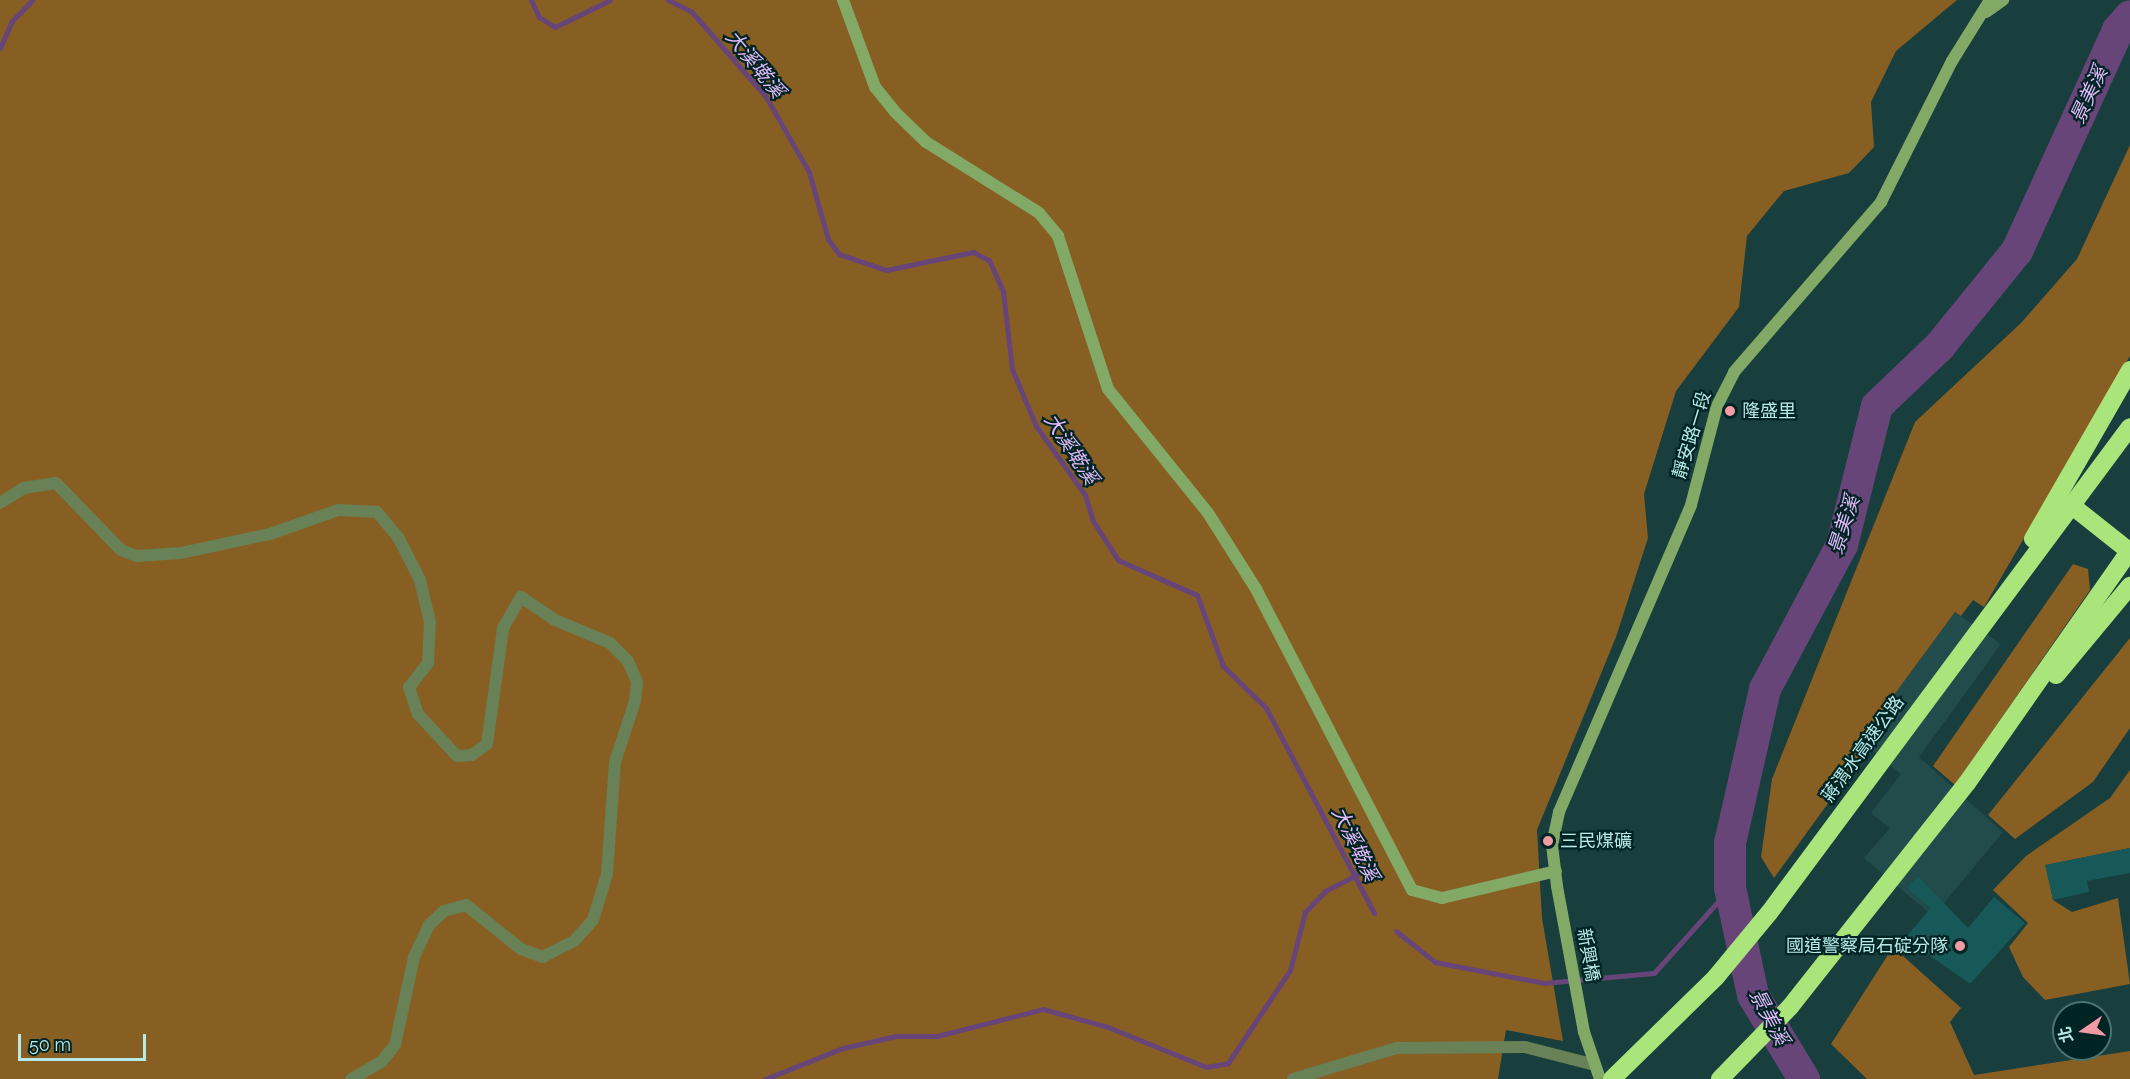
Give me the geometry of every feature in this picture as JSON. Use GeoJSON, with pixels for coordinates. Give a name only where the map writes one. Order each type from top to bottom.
{"type":"FeatureCollection","features":[{"type":"Feature","properties":{"kind":"highway"},"geometry":{"type":"LineString","coordinates":[[1996,603],[2130,370]]}},
{"type":"Feature","properties":{"kind":"highway","name":"蔣渭水高速公路"},"geometry":{"type":"LineString","coordinates":[[1612,1079],[1716,977],[1769,913],[1996,603],[2130,427]]}},
{"type":"Feature","properties":{"kind":"highway"},"geometry":{"type":"LineString","coordinates":[[1968,783],[2130,551],[2071,505]]}},
{"type":"Feature","properties":{"kind":"highway"},"geometry":{"type":"LineString","coordinates":[[1720,1079],[1790,1007],[1968,783],[2130,586]]}},
{"type":"Feature","properties":{"kind":"main road"},"geometry":{"type":"LineString","coordinates":[[843,0],[875,87],[895,112],[926,142],[1039,213],[1058,236],[1108,389],[1208,513],[1256,589],[1412,890],[1442,898],[1556,871]]}},
{"type":"Feature","properties":{"kind":"main road","name":"靜安路一段"},"geometry":{"type":"LineString","coordinates":[[1557,886],[1552,845],[1559,812],[1690,505],[1717,406],[1758,339],[1881,202],[1952,61],[1990,0]]}},
{"type":"Feature","properties":{"kind":"main road","name":"靜安路一段"},"geometry":{"type":"LineString","coordinates":[[1982,15],[2003,0]]}},
{"type":"Feature","properties":{"kind":"main road","name":"新興橋"},"geometry":{"type":"LineString","coordinates":[[1557,886],[1584,1032],[1595,1065]]}},
{"type":"Feature","properties":{"kind":"main road"},"geometry":{"type":"LineString","coordinates":[[1595,1065],[1600,1079]]}},
{"type":"Feature","properties":{"kind":"street"},"geometry":{"type":"LineString","coordinates":[[0,503],[24,488],[56,483],[121,550],[136,556],[203,549],[338,510],[377,512],[398,537],[420,580],[430,622],[428,663],[409,687],[418,714],[458,756],[472,755],[487,744],[503,628],[521,597],[555,620],[610,643],[628,661],[637,682],[635,701],[615,762],[607,874],[592,920],[574,941],[543,957],[521,949],[466,905],[444,911],[429,925],[414,957],[395,1045],[381,1062],[352,1079]]}},
{"type":"Feature","properties":{"kind":"street"},"geometry":{"type":"LineString","coordinates":[[1293,1079],[1397,1048],[1525,1047],[1595,1065]]}},
{"type":"Feature","properties":{"kind":"shaded area"},"geometry":{"type":"Polygon","coordinates":[[[0,0],[1957,0],[1896,51],[1871,102],[1874,147],[1849,173],[1784,191],[1747,236],[1739,307],[1676,391],[1644,494],[1648,538],[1616,637],[1537,830],[1542,918],[1563,1041],[1506,1030],[1498,1079],[0,1079],[0,0]]]}},
{"type":"Feature","properties":{"kind":"shaded area"},"geometry":{"type":"Polygon","coordinates":[[[2130,145],[2130,356],[1984,607],[1973,600],[1961,616],[1955,612],[1860,741],[1868,748],[1774,878],[1761,857],[1772,779],[1915,422],[2021,323],[2077,259],[2130,145]]]}},
{"type":"Feature","properties":{"kind":"shaded area"},"geometry":{"type":"Polygon","coordinates":[[[2073,564],[2088,569],[2090,590],[1955,785],[1933,766],[2073,564]]]}},
{"type":"Feature","properties":{"kind":"shaded area"},"geometry":{"type":"Polygon","coordinates":[[[1955,612],[2001,644],[1919,757],[2003,832],[1933,916],[1864,858],[1890,828],[1871,813],[1901,774],[1860,741],[1955,612]]]}},
{"type":"Feature","properties":{"kind":"shaded area"},"geometry":{"type":"Polygon","coordinates":[[[2130,638],[2130,728],[2093,782],[2015,839],[1988,815],[2130,638]]]}},
{"type":"Feature","properties":{"kind":"shaded area"},"geometry":{"type":"Polygon","coordinates":[[[2130,770],[2130,848],[2046,865],[2053,900],[2072,912],[2118,898],[2130,984],[2045,1000],[2023,977],[2009,947],[2028,923],[1993,890],[2026,856],[2110,798],[2130,770]]]}},
{"type":"Feature","properties":{"kind":"shaded area"},"geometry":{"type":"Polygon","coordinates":[[[1893,947],[1961,1008],[1950,1022],[1974,1075],[2065,1061],[2112,1061],[2112,1054],[2130,1051],[2130,1079],[1867,1079],[1831,1044],[1893,947]]]}},
{"type":"Feature","properties":{"kind":"building"},"geometry":{"type":"Polygon","coordinates":[[[2130,848],[2130,873],[2087,881],[2089,892],[2053,900],[2045,865],[2130,848]]]}},
{"type":"Feature","properties":{"kind":"building","name":"國道警察局石碇分隊"},"geometry":{"type":"Polygon","coordinates":[[[1918,876],[1968,928],[1994,897],[2025,923],[1970,984],[1905,938],[1931,908],[1907,888],[1918,876]]]}},
{"type":"Feature","properties":{"kind":"waterway","name":"大溪墘溪"},"geometry":{"type":"LineString","coordinates":[[0,48],[12,21],[32,0]]}},
{"type":"Feature","properties":{"kind":"waterway","name":"大溪墘溪"},"geometry":{"type":"LineString","coordinates":[[531,0],[539,17],[555,27],[610,0]]}},
{"type":"Feature","properties":{"kind":"waterway","name":"大溪墘溪"},"geometry":{"type":"LineString","coordinates":[[668,0],[691,11],[766,97],[809,172],[828,239],[839,254],[886,270],[973,252],[989,260],[1003,292],[1012,369],[1036,426],[1085,495],[1093,521],[1118,560],[1197,595],[1223,666],[1266,708],[1374,913]]}},
{"type":"Feature","properties":{"kind":"waterway","name":"景美溪"},"geometry":{"type":"LineString","coordinates":[[1804,1079],[1753,995],[1730,888],[1730,843],[1765,689],[1842,545],[1877,406],[1939,347],[2017,251],[2118,30],[2130,16]]}},
{"type":"Feature","properties":{"kind":"waterway"},"geometry":{"type":"LineString","coordinates":[[765,1079],[843,1048],[896,1036],[937,1036],[1043,1009],[1108,1027],[1206,1067],[1228,1063],[1290,970],[1305,912],[1325,891],[1357,875]]}},
{"type":"Feature","properties":{"kind":"waterway","name":"大溪墘溪"},"geometry":{"type":"LineString","coordinates":[[1396,931],[1435,962],[1544,983],[1654,973],[1730,888]]}},
{"type":"Feature","properties":{"kind":"place","name":"隆盛里"},"geometry":{"type":"Point","coordinates":[1730,411]}},
{"type":"Feature","properties":{"kind":"place","name":"三民煤礦"},"geometry":{"type":"Point","coordinates":[1548,841]}},
{"type":"Feature","properties":{"kind":"place","name":"國道警察局石碇分隊"},"geometry":{"type":"Point","coordinates":[1960,946]}}]}
